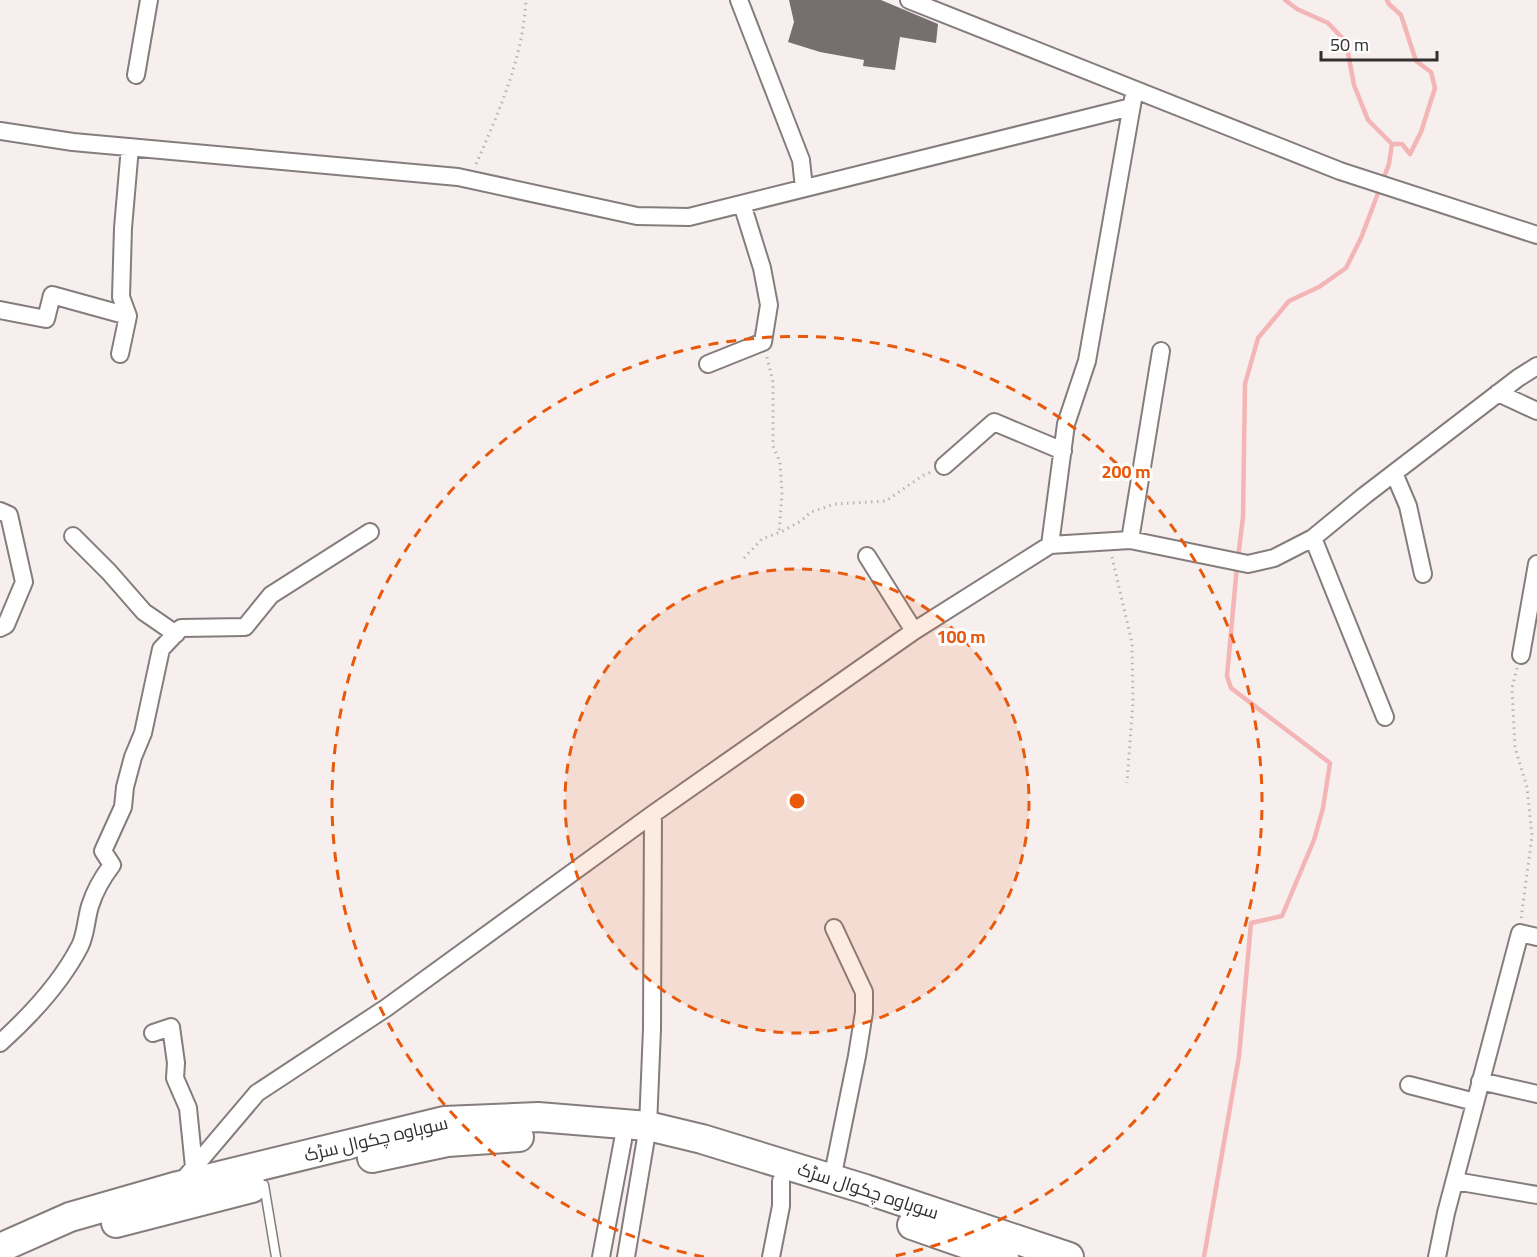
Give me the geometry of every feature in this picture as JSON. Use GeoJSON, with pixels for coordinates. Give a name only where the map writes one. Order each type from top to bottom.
{"type":"FeatureCollection","features":[{"type":"Feature","properties":{"kind":"highway","name":"سوہاوہ چکوال سڑک"},"geometry":{"type":"LineString","coordinates":[[0,1248],[70,1217],[186,1176],[444,1121],[538,1117],[639,1137],[702,1139],[1069,1257]]}},
{"type":"Feature","properties":{"kind":"highway"},"geometry":{"type":"LineString","coordinates":[[23,1257],[75,1233],[447,1142],[539,1136],[639,1137],[705,1155],[1004,1257]]}},
{"type":"Feature","properties":{"kind":"street"},"geometry":{"type":"LineString","coordinates":[[136,75],[149,0]]}},
{"type":"Feature","properties":{"kind":"street"},"geometry":{"type":"LineString","coordinates":[[739,0],[801,160],[804,188]]}},
{"type":"Feature","properties":{"kind":"street"},"geometry":{"type":"LineString","coordinates":[[909,0],[1340,171],[1537,235]]}},
{"type":"Feature","properties":{"kind":"street"},"geometry":{"type":"LineString","coordinates":[[1050,545],[1066,424],[1087,361],[1134,89]]}},
{"type":"Feature","properties":{"kind":"street"},"geometry":{"type":"LineString","coordinates":[[0,131],[73,142],[470,180],[637,216],[688,217],[1131,107]]}},
{"type":"Feature","properties":{"kind":"street"},"geometry":{"type":"LineString","coordinates":[[120,354],[128,316],[121,297],[123,228],[130,147]]}},
{"type":"Feature","properties":{"kind":"street"},"geometry":{"type":"LineString","coordinates":[[708,364],[763,342],[768,304],[762,268],[742,204]]}},
{"type":"Feature","properties":{"kind":"street"},"geometry":{"type":"LineString","coordinates":[[0,310],[46,319],[52,295],[128,316]]}},
{"type":"Feature","properties":{"kind":"street"},"geometry":{"type":"LineString","coordinates":[[1131,540],[1161,351]]}},
{"type":"Feature","properties":{"kind":"street"},"geometry":{"type":"LineString","coordinates":[[186,1176],[257,1093],[386,1008],[653,814],[914,631],[1050,545],[1131,540],[1248,564],[1274,558],[1313,538],[1498,393],[1537,366]]}},
{"type":"Feature","properties":{"kind":"street"},"geometry":{"type":"LineString","coordinates":[[1498,393],[1537,411]]}},
{"type":"Feature","properties":{"kind":"street"},"geometry":{"type":"LineString","coordinates":[[944,466],[994,422],[1063,451]]}},
{"type":"Feature","properties":{"kind":"street"},"geometry":{"type":"LineString","coordinates":[[1394,473],[1408,506],[1423,574]]}},
{"type":"Feature","properties":{"kind":"street"},"geometry":{"type":"LineString","coordinates":[[0,511],[9,515],[24,582],[6,625],[0,628]]}},
{"type":"Feature","properties":{"kind":"street"},"geometry":{"type":"LineString","coordinates":[[0,1043],[40,1002],[64,972],[81,945],[89,907],[98,885],[112,865],[103,850],[123,807],[125,787],[133,757],[143,733],[161,649],[181,628],[245,627],[271,596],[370,532]]}},
{"type":"Feature","properties":{"kind":"street"},"geometry":{"type":"LineString","coordinates":[[73,536],[144,612],[176,634]]}},
{"type":"Feature","properties":{"kind":"street"},"geometry":{"type":"LineString","coordinates":[[1313,538],[1385,717]]}},
{"type":"Feature","properties":{"kind":"street"},"geometry":{"type":"LineString","coordinates":[[867,556],[914,631]]}},
{"type":"Feature","properties":{"kind":"street"},"geometry":{"type":"LineString","coordinates":[[1521,655],[1537,564]]}},
{"type":"Feature","properties":{"kind":"street"},"geometry":{"type":"LineString","coordinates":[[626,1257],[652,1029],[653,814]]}},
{"type":"Feature","properties":{"kind":"street"},"geometry":{"type":"LineString","coordinates":[[832,1179],[864,1012],[864,992],[834,928]]}},
{"type":"Feature","properties":{"kind":"street"},"geometry":{"type":"LineString","coordinates":[[1437,1257],[1520,933],[1537,937]]}},
{"type":"Feature","properties":{"kind":"street"},"geometry":{"type":"LineString","coordinates":[[153,1033],[171,1027],[176,1063],[175,1078],[188,1108],[186,1176]]}},
{"type":"Feature","properties":{"kind":"street"},"geometry":{"type":"LineString","coordinates":[[1480,1082],[1537,1094]]}},
{"type":"Feature","properties":{"kind":"street"},"geometry":{"type":"LineString","coordinates":[[1409,1085],[1475,1102]]}},
{"type":"Feature","properties":{"kind":"street"},"geometry":{"type":"LineString","coordinates":[[601,1257],[639,1137]]}},
{"type":"Feature","properties":{"kind":"street"},"geometry":{"type":"LineString","coordinates":[[771,1257],[781,1206],[781,1181]]}},
{"type":"Feature","properties":{"kind":"street"},"geometry":{"type":"LineString","coordinates":[[1455,1181],[1537,1195]]}},
{"type":"Feature","properties":{"kind":"lane"},"geometry":{"type":"LineString","coordinates":[[264,1185],[276,1257]]}},
{"type":"Feature","properties":{"kind":"path"},"geometry":{"type":"LineString","coordinates":[[470,180],[499,112],[516,64],[526,0]]}},
{"type":"Feature","properties":{"kind":"path"},"geometry":{"type":"LineString","coordinates":[[763,342],[772,382],[773,446],[780,462],[782,494],[779,533]]}},
{"type":"Feature","properties":{"kind":"path"},"geometry":{"type":"LineString","coordinates":[[744,558],[762,539],[801,521],[811,512],[836,504],[886,501],[922,476],[944,466]]}},
{"type":"Feature","properties":{"kind":"path"},"geometry":{"type":"LineString","coordinates":[[1108,541],[1132,643],[1133,701],[1127,783]]}},
{"type":"Feature","properties":{"kind":"path"},"geometry":{"type":"LineString","coordinates":[[1520,933],[1532,836],[1527,788],[1515,748],[1512,688],[1521,655]]}},
{"type":"Feature","properties":{"kind":"building"},"geometry":{"type":"Polygon","coordinates":[[[789,0],[881,0],[938,24],[936,43],[900,37],[895,70],[863,66],[864,60],[820,52],[788,42],[794,22],[789,0]]]}},
{"type":"Feature","properties":{"kind":"waterway"},"geometry":{"type":"LineString","coordinates":[[1285,0],[1297,9],[1328,23],[1346,42],[1354,85],[1368,120],[1392,144]]}},
{"type":"Feature","properties":{"kind":"waterway"},"geometry":{"type":"LineString","coordinates":[[1383,180],[1389,164],[1392,144],[1402,144],[1410,154],[1421,132],[1435,88],[1431,72],[1416,61],[1401,15],[1387,0]]}},
{"type":"Feature","properties":{"kind":"waterway"},"geometry":{"type":"LineString","coordinates":[[1238,558],[1243,517],[1245,384],[1258,338],[1289,301],[1319,287],[1346,268],[1361,238],[1380,188]]}},
{"type":"Feature","properties":{"kind":"waterway"},"geometry":{"type":"LineString","coordinates":[[1204,1257],[1239,1056],[1251,923],[1282,916],[1314,840],[1323,808],[1330,763],[1231,688],[1227,676],[1237,566]]}}]}
